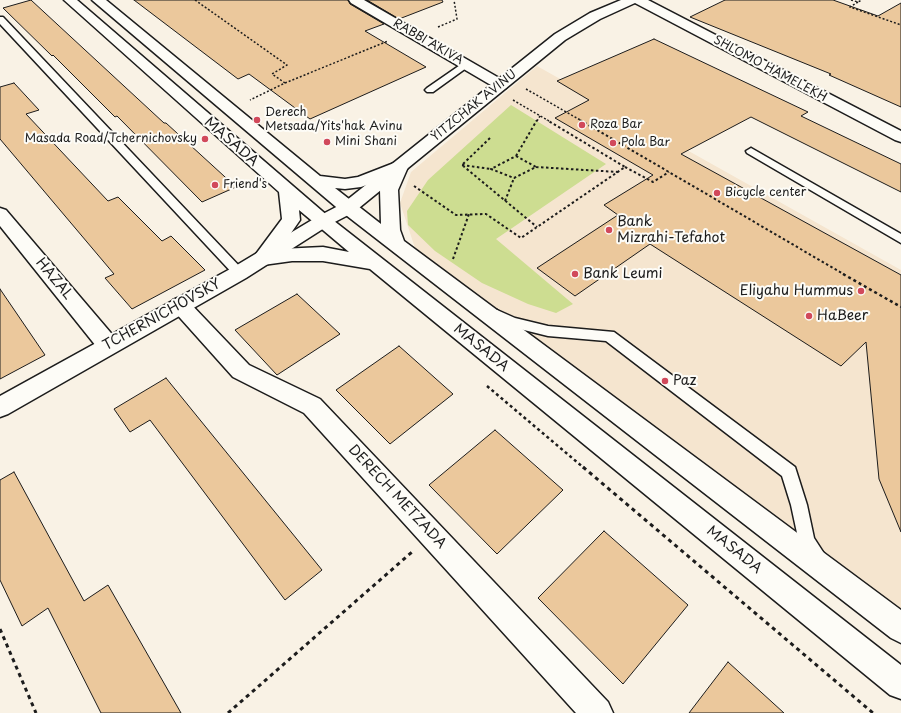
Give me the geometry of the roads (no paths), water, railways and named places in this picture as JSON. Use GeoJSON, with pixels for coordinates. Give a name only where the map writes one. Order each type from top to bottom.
{"type":"FeatureCollection","features":[{"type":"Feature","properties":{"kind":"main road","name":"MASADA"},"geometry":{"type":"LineString","coordinates":[[70,0],[323,221],[901,684]]}},
{"type":"Feature","properties":{"kind":"main road","name":"MASADA"},"geometry":{"type":"LineString","coordinates":[[98,0],[348,208],[901,628]]}},
{"type":"Feature","properties":{"kind":"main road","name":"RABBI AKIVA"},"geometry":{"type":"LineString","coordinates":[[354,0],[501,84]]}},
{"type":"Feature","properties":{"kind":"main road","name":"YITZCHAK AVINU"},"geometry":{"type":"LineString","coordinates":[[323,221],[348,208],[399,170],[501,84],[560,37],[595,16],[631,0]]}},
{"type":"Feature","properties":{"kind":"main road","name":"SHLOMO HAMELEKH"},"geometry":{"type":"LineString","coordinates":[[639,0],[901,137]]}},
{"type":"Feature","properties":{"kind":"main road"},"geometry":{"type":"LineString","coordinates":[[316,181],[345,184],[361,182],[399,170]]}},
{"type":"Feature","properties":{"kind":"main road"},"geometry":{"type":"LineString","coordinates":[[396,245],[391,230],[389,190],[399,170]]}},
{"type":"Feature","properties":{"kind":"main road"},"geometry":{"type":"LineString","coordinates":[[263,258],[291,220],[288,192]]}},
{"type":"Feature","properties":{"kind":"main road","name":"HAZAL"},"geometry":{"type":"LineString","coordinates":[[0,214],[108,345]]}},
{"type":"Feature","properties":{"kind":"main road","name":"TCHERNICHOVSKY"},"geometry":{"type":"LineString","coordinates":[[0,407],[108,345],[239,273],[323,221]]}},
{"type":"Feature","properties":{"kind":"main road"},"geometry":{"type":"LineString","coordinates":[[263,258],[292,254],[323,254],[375,263]]}},
{"type":"Feature","properties":{"kind":"main road","name":"DERECH METZADA"},"geometry":{"type":"LineString","coordinates":[[180,305],[240,371],[312,406],[597,713]]}},
{"type":"Feature","properties":{"kind":"lane"},"geometry":{"type":"LineString","coordinates":[[0,19],[239,273]]}},
{"type":"Feature","properties":{"kind":"lane"},"geometry":{"type":"LineString","coordinates":[[430,90],[466,64]]}},
{"type":"Feature","properties":{"kind":"lane"},"geometry":{"type":"LineString","coordinates":[[751,151],[901,239]]}},
{"type":"Feature","properties":{"kind":"lane"},"geometry":{"type":"LineString","coordinates":[[478,307],[512,322],[548,331],[609,336],[789,472],[799,505],[806,541],[831,575]]}},
{"type":"Feature","properties":{"kind":"place","name":"Derech Metsada/Yits'hak Avinu"},"geometry":{"type":"Point","coordinates":[257,120]}},
{"type":"Feature","properties":{"kind":"place","name":"Roza Bar"},"geometry":{"type":"Point","coordinates":[582,125]}},
{"type":"Feature","properties":{"kind":"place","name":"Masada Road/Tchernichovsky"},"geometry":{"type":"Point","coordinates":[205,139]}},
{"type":"Feature","properties":{"kind":"place","name":"Mini Shani"},"geometry":{"type":"Point","coordinates":[327,142]}},
{"type":"Feature","properties":{"kind":"place","name":"Pola Bar"},"geometry":{"type":"Point","coordinates":[613,143]}},
{"type":"Feature","properties":{"kind":"place","name":"Friend's"},"geometry":{"type":"Point","coordinates":[215,185]}},
{"type":"Feature","properties":{"kind":"place","name":"Bicycle center"},"geometry":{"type":"Point","coordinates":[717,193]}},
{"type":"Feature","properties":{"kind":"place","name":"Bank Mizrahi-Tefahot"},"geometry":{"type":"Point","coordinates":[609,230]}},
{"type":"Feature","properties":{"kind":"place","name":"Bank Leumi"},"geometry":{"type":"Point","coordinates":[575,274]}},
{"type":"Feature","properties":{"kind":"place","name":"Eliyahu Hummus"},"geometry":{"type":"Point","coordinates":[861,291]}},
{"type":"Feature","properties":{"kind":"place","name":"HaBeer"},"geometry":{"type":"Point","coordinates":[809,316]}},
{"type":"Feature","properties":{"kind":"place","name":"Paz"},"geometry":{"type":"Point","coordinates":[665,381]}}]}
